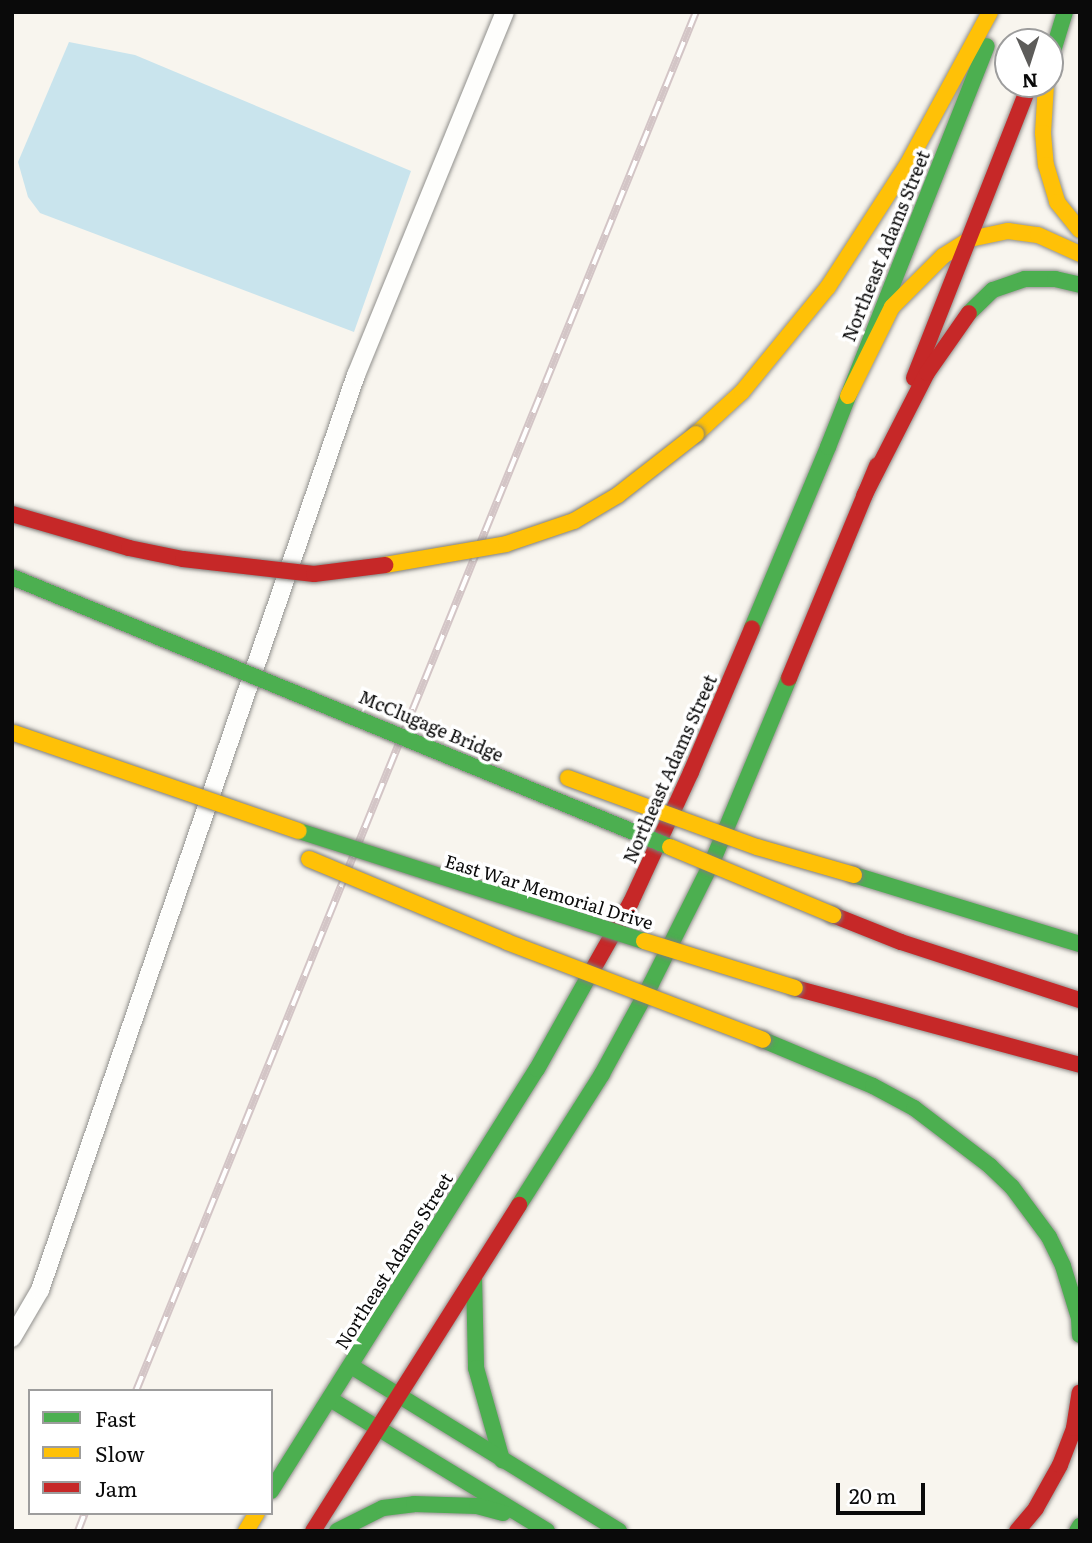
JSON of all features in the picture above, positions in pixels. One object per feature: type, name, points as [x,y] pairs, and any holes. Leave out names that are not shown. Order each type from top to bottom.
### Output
[{"type":"main road","points":[[12,514],[129,548],[183,559],[314,574],[362,569],[506,544],[575,521],[618,495],[742,393],[828,286],[914,153],[990,12]]},
{"type":"main road","name":"Northeast Adams Street","points":[[273,1488],[537,1069],[620,925],[691,772],[848,396],[1002,12]]},
{"type":"main road","points":[[313,1531],[602,1074],[707,873],[970,239],[1025,98]]},
{"type":"main road","points":[[1045,98],[1042,133],[1046,165],[1057,202],[1080,230]]},
{"type":"main road","points":[[848,396],[892,307],[943,256],[970,239],[1008,231],[1038,235],[1080,254]]},
{"type":"main road","points":[[864,496],[923,380],[947,340],[975,305],[993,290],[1025,279],[1055,279],[1080,285]]},
{"type":"main road","name":"McClugage Bridge","points":[[12,577],[389,729],[901,942],[1080,1000]]},
{"type":"main road","points":[[389,729],[505,761]]},
{"type":"main road","points":[[13,733],[224,823]]},
{"type":"main road","name":"East War Memorial Drive","points":[[13,733],[386,861],[795,988],[1080,1065]]},
{"type":"main road","points":[[556,775],[757,847],[1080,944]]},
{"type":"main road","points":[[298,855],[507,942],[763,1040],[873,1086],[914,1108],[990,1166],[1012,1187],[1049,1237],[1063,1266],[1079,1318],[1080,1335]]},
{"type":"main road","points":[[474,1277],[472,1340],[476,1368],[502,1460]]},
{"type":"main road","points":[[351,1366],[398,1398],[619,1531]]},
{"type":"main road","points":[[1017,1531],[1036,1508],[1060,1465],[1074,1428],[1080,1392]]},
{"type":"main road","points":[[330,1399],[546,1531]]},
{"type":"main road","points":[[337,1531],[383,1508],[425,1503],[488,1508],[546,1531]]},
{"type":"main road","points":[[246,1531],[256,1515]]},
{"type":"main road","points":[[1076,1531],[1080,1526]]},
{"type":"lane","points":[[12,1338],[45,1277],[356,375],[505,12]]},
{"type":"water","points":[[69,42],[135,55],[411,171],[354,332],[40,213],[28,197],[18,162]]},
{"type":"railway","points":[[137,1389],[696,12]]},
{"type":"railway","points":[[78,1531],[84,1515]]},
{"type":"traffic: fast","points":[[1060,28],[1065,12]]},
{"type":"traffic: fast","points":[[752,628],[828,447],[987,46]]},
{"type":"traffic: fast","points":[[969,313],[993,290],[1025,279],[1055,279],[1080,285]]},
{"type":"traffic: fast","points":[[12,577],[670,847]]},
{"type":"traffic: fast","points":[[519,1205],[602,1074],[651,984],[713,860],[789,678]]},
{"type":"traffic: fast","points":[[299,831],[644,941]]},
{"type":"traffic: fast","points":[[854,875],[1080,944]]},
{"type":"traffic: fast","points":[[273,1488],[537,1069],[593,969]]},
{"type":"traffic: fast","points":[[763,1040],[873,1086],[914,1108],[990,1166],[1012,1187],[1049,1237],[1063,1266],[1079,1318],[1080,1335]]},
{"type":"traffic: fast","points":[[474,1277],[476,1368],[502,1460]]},
{"type":"traffic: fast","points":[[351,1366],[619,1531]]},
{"type":"traffic: fast","points":[[330,1399],[547,1531]]},
{"type":"traffic: fast","points":[[337,1531],[383,1508],[414,1504],[477,1506],[503,1513]]},
{"type":"traffic: fast","points":[[1077,1531],[1080,1526]]},
{"type":"traffic: slow","points":[[696,434],[742,392],[828,287],[907,165],[990,12]]},
{"type":"traffic: slow","points":[[1045,98],[1043,133],[1046,165],[1057,202],[1080,230]]},
{"type":"traffic: slow","points":[[848,396],[892,307],[943,256],[970,239],[1008,231],[1038,235],[1080,254]]},
{"type":"traffic: slow","points":[[385,565],[506,544],[574,521],[618,495],[696,434]]},
{"type":"traffic: slow","points":[[14,733],[299,831]]},
{"type":"traffic: slow","points":[[568,778],[757,847],[854,875]]},
{"type":"traffic: slow","points":[[670,847],[833,915]]},
{"type":"traffic: slow","points":[[309,859],[507,942],[763,1040]]},
{"type":"traffic: slow","points":[[644,941],[795,988]]},
{"type":"traffic: slow","points":[[246,1531],[256,1515]]},
{"type":"traffic: jam","points":[[914,378],[1024,98]]},
{"type":"traffic: jam","points":[[864,496],[927,373],[969,313]]},
{"type":"traffic: jam","points":[[789,678],[877,466]]},
{"type":"traffic: jam","points":[[12,514],[129,548],[183,559],[314,574],[385,565]]},
{"type":"traffic: jam","points":[[593,969],[631,902],[691,772],[752,628]]},
{"type":"traffic: jam","points":[[833,915],[901,942],[1080,1000]]},
{"type":"traffic: jam","points":[[795,988],[1080,1065]]},
{"type":"traffic: jam","points":[[313,1531],[519,1205]]},
{"type":"traffic: jam","points":[[1017,1531],[1036,1508],[1060,1465],[1074,1428],[1080,1392]]}]
